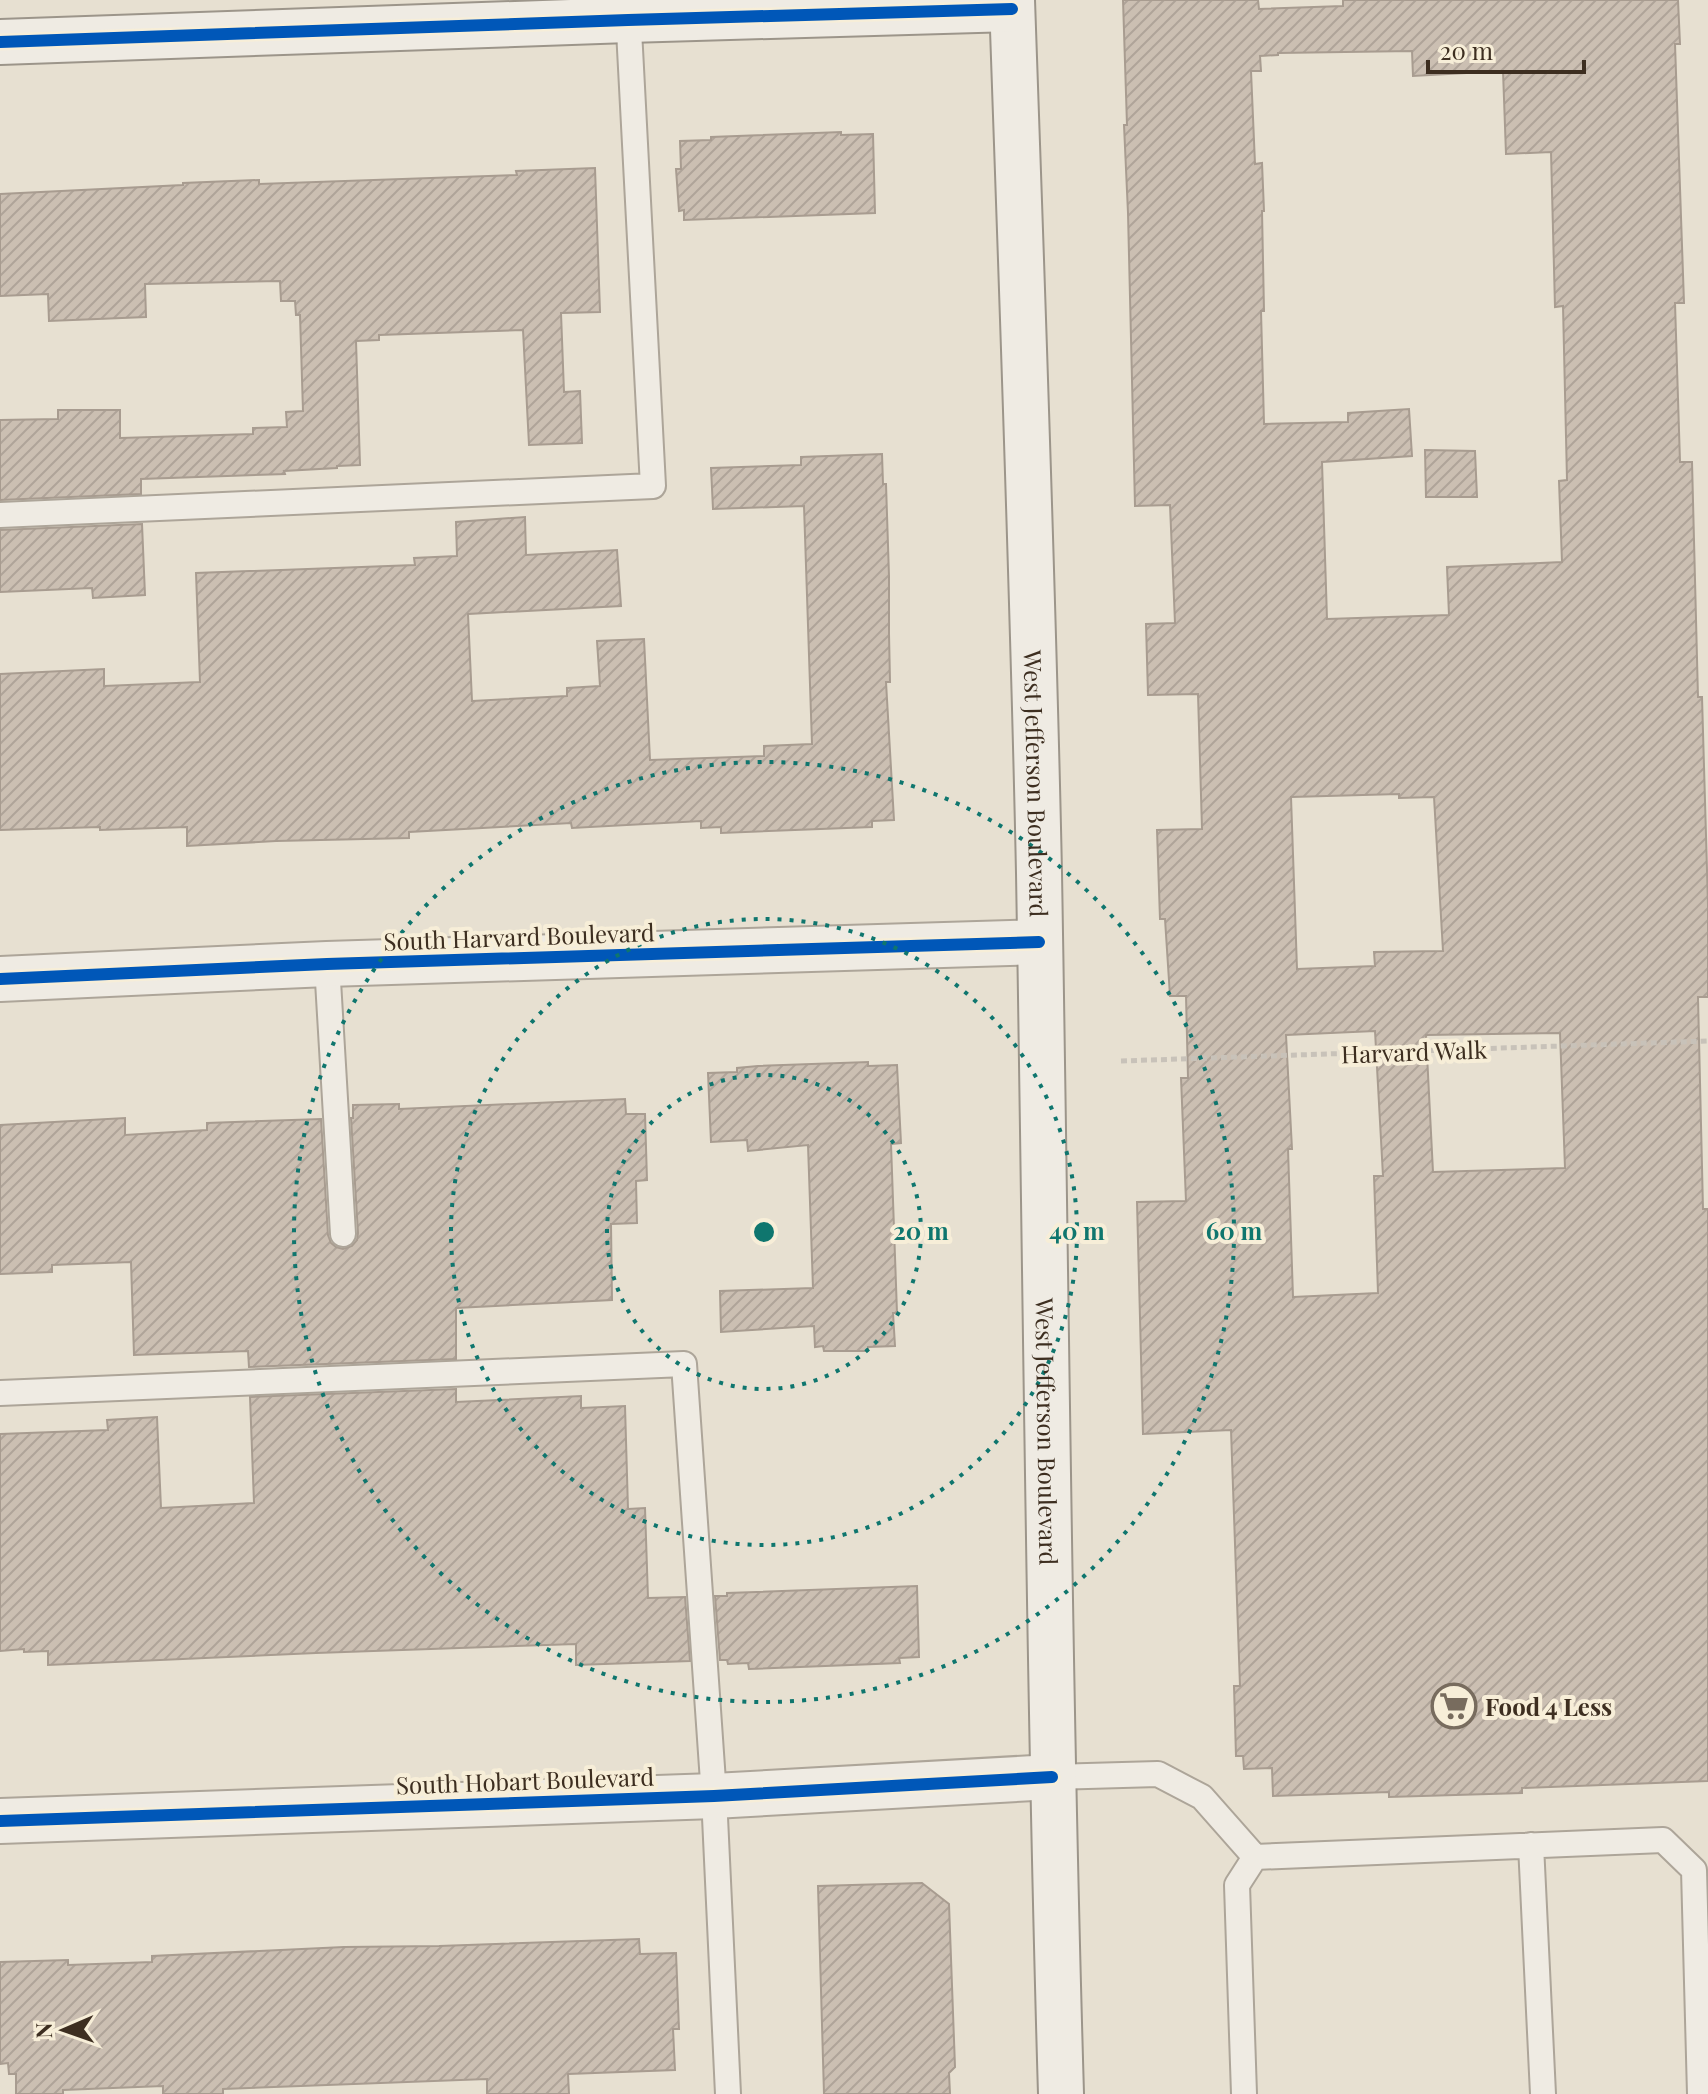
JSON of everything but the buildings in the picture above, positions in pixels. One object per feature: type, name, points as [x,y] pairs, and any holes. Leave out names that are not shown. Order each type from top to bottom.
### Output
[{"type":"street","points":[[0,42],[628,10],[1012,5]]},
{"type":"street","name":"West Jefferson Boulevard","points":[[1012,5],[1039,942],[1052,1777],[1061,2094]]},
{"type":"street","name":"South Harvard Boulevard","points":[[0,979],[327,964],[1039,942]]},
{"type":"street","name":"South Hobart Boulevard","points":[[0,1821],[714,1796],[1052,1777]]},
{"type":"lane","points":[[0,515],[653,486],[628,10]]},
{"type":"lane","points":[[327,964],[343,1234]]},
{"type":"lane","points":[[0,1393],[684,1364],[714,1796],[728,2094]]},
{"type":"lane","points":[[1052,1777],[1158,1774],[1202,1797],[1255,1857]]},
{"type":"lane","points":[[1255,1857],[1663,1840],[1694,1870],[1700,2094]]},
{"type":"lane","points":[[1531,1845],[1543,2094]]},
{"type":"lane","points":[[1244,2094],[1237,1885],[1255,1857]]},
{"type":"cycle path","points":[[0,42],[1012,9]]},
{"type":"cycle path","points":[[0,979],[327,964],[1039,942]]},
{"type":"cycle path","points":[[0,1821],[714,1796],[1052,1777]]},
{"type":"place","name":"Food 4 Less","points":[[1454,1706]]}]
